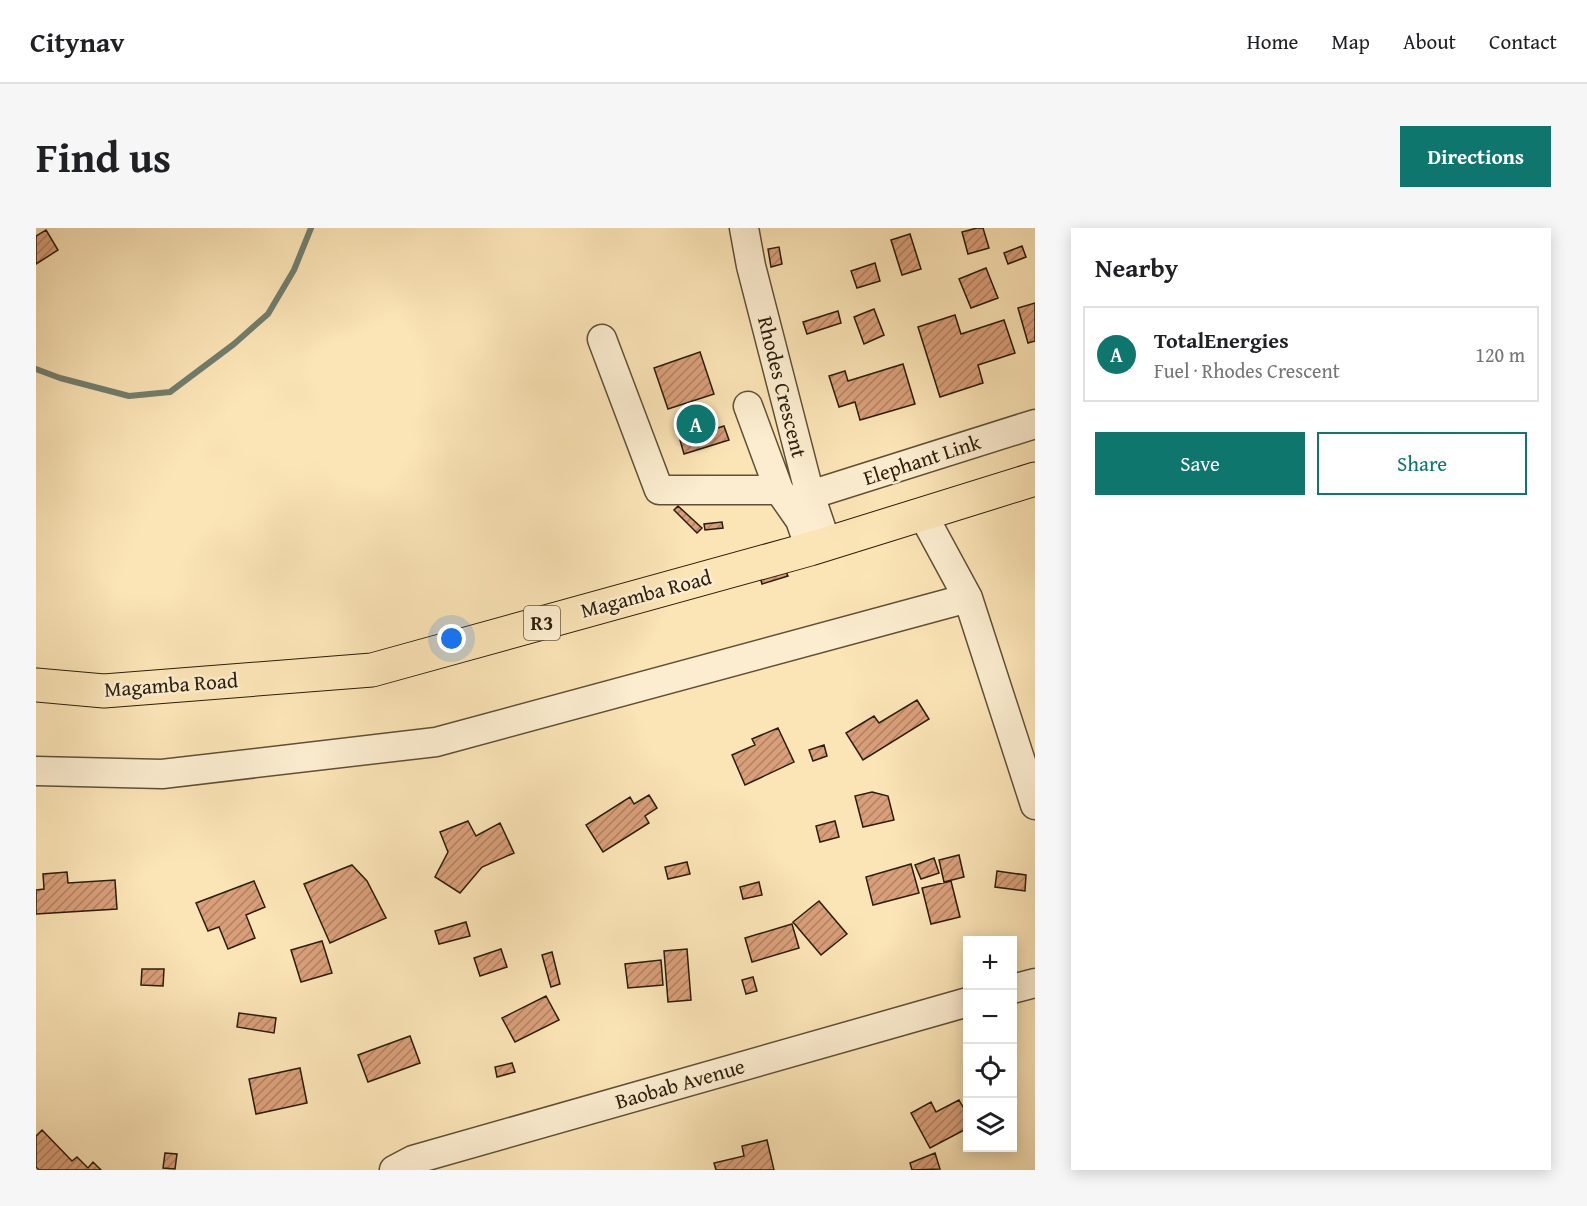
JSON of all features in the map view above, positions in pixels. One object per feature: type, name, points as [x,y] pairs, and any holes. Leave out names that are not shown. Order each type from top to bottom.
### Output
[{"type":"highway","name":"Magamba Road","points":[[36,685],[104,691],[372,670],[818,547],[1035,479]]},
{"type":"street","name":"Rhodes Crescent","points":[[744,228],[751,266],[810,495],[818,547]]},
{"type":"street","points":[[602,339],[659,490],[779,490]]},
{"type":"street","points":[[748,406],[779,490],[818,547]]},
{"type":"street","name":"Elephant Link","points":[[810,495],[1035,424]]},
{"type":"street","points":[[923,515],[968,598],[1035,805]]},
{"type":"street","points":[[36,771],[162,774],[436,742],[968,598]]},
{"type":"street","points":[[1017,988],[1035,983]]},
{"type":"street","name":"Baobab Avenue","points":[[394,1170],[413,1160],[963,1003]]},
{"type":"building","points":[[983,228],[989,248],[968,254],[962,232]]},
{"type":"building","points":[[46,230],[58,250],[36,264],[36,236]]},
{"type":"building","points":[[910,234],[921,269],[902,275],[891,240]]},
{"type":"building","points":[[1022,246],[1026,257],[1008,264],[1004,253]]},
{"type":"building","points":[[779,247],[782,264],[771,267],[768,249]]},
{"type":"building","points":[[875,263],[880,281],[857,288],[851,271]]},
{"type":"building","points":[[986,268],[998,298],[971,308],[959,279]]},
{"type":"building","points":[[1035,303],[1035,341],[1028,343],[1018,308]]},
{"type":"building","points":[[874,309],[884,335],[864,344],[854,317]]},
{"type":"building","points":[[838,311],[841,323],[807,334],[803,322]]},
{"type":"building","points":[[955,315],[961,334],[1004,320],[1015,353],[978,365],[983,383],[940,397],[918,327]]},
{"type":"building","points":[[700,352],[714,394],[668,409],[654,368]]},
{"type":"building","points":[[903,364],[915,404],[860,420],[855,402],[839,407],[829,376],[845,371],[848,381]]},
{"type":"building","points":[[724,426],[729,440],[684,454],[680,440]]},
{"type":"building","points":[[678,506],[702,528],[697,533],[674,510]]},
{"type":"building","points":[[722,522],[723,528],[705,530],[704,524]]},
{"type":"building","points":[[785,569],[788,576],[762,584],[760,577]]},
{"type":"building","points":[[917,700],[929,719],[863,760],[846,733],[874,716],[879,723]]},
{"type":"building","points":[[778,728],[794,762],[745,785],[732,755],[755,745],[752,739]]},
{"type":"building","points":[[824,745],[827,756],[813,761],[809,750]]},
{"type":"building","points":[[872,792],[888,796],[894,820],[863,827],[855,796]]},
{"type":"building","points":[[649,795],[657,808],[645,816],[649,823],[603,852],[586,825],[630,797],[634,804]]},
{"type":"building","points":[[468,821],[476,836],[500,823],[514,853],[482,867],[460,893],[435,877],[448,852],[440,832]]},
{"type":"building","points":[[835,821],[839,837],[820,842],[816,826]]},
{"type":"building","points":[[959,855],[964,877],[944,882],[939,860]]},
{"type":"building","points":[[934,858],[939,873],[921,879],[915,865]]},
{"type":"building","points":[[687,862],[690,874],[668,879],[665,867]]},
{"type":"building","points":[[911,864],[919,893],[873,905],[866,877]]},
{"type":"building","points":[[352,865],[367,881],[386,918],[330,943],[304,884]]},
{"type":"building","points":[[997,871],[1026,875],[1025,891],[995,887]]},
{"type":"building","points":[[67,872],[68,883],[115,880],[117,909],[36,914],[36,890],[44,889],[43,874]]},
{"type":"building","points":[[254,881],[265,907],[246,915],[255,938],[228,949],[219,927],[208,931],[196,903]]},
{"type":"building","points":[[951,881],[960,917],[931,924],[922,888]]},
{"type":"building","points":[[759,882],[762,895],[743,899],[740,887]]},
{"type":"building","points":[[819,901],[847,934],[821,955],[793,922]]},
{"type":"building","points":[[466,922],[470,936],[439,944],[435,931]]},
{"type":"building","points":[[792,924],[799,948],[752,962],[745,938]]},
{"type":"building","points":[[322,941],[332,973],[301,982],[291,950]]},
{"type":"building","points":[[501,949],[507,967],[480,976],[474,958]]},
{"type":"building","points":[[687,949],[691,1000],[668,1002],[664,951]]},
{"type":"building","points":[[552,952],[560,984],[551,987],[542,955]]},
{"type":"building","points":[[661,960],[663,985],[628,988],[625,964]]},
{"type":"building","points":[[142,969],[164,969],[163,986],[141,985]]},
{"type":"building","points":[[753,977],[757,991],[746,994],[742,980]]},
{"type":"building","points":[[546,996],[559,1020],[515,1042],[502,1018]]},
{"type":"building","points":[[239,1013],[276,1018],[274,1033],[237,1027]]},
{"type":"building","points":[[410,1036],[420,1063],[368,1082],[358,1055]]},
{"type":"building","points":[[512,1063],[515,1072],[497,1077],[495,1067]]},
{"type":"building","points":[[300,1068],[307,1103],[256,1114],[249,1079]]},
{"type":"building","points":[[959,1100],[963,1107],[963,1131],[930,1148],[911,1113],[931,1102],[936,1112]]},
{"type":"building","points":[[42,1130],[72,1161],[77,1157],[88,1168],[93,1162],[101,1170],[39,1170],[36,1167],[36,1136]]},
{"type":"building","points":[[767,1140],[774,1170],[716,1170],[714,1163],[744,1156],[742,1146]]},
{"type":"building","points":[[165,1153],[177,1154],[175,1169],[163,1168]]},
{"type":"building","points":[[935,1153],[940,1169],[912,1170],[910,1163]]},
{"type":"waterway","points":[[36,369],[60,378],[129,396],[170,392],[234,344],[268,314],[294,270],[311,228]]},
{"type":"place","name":"TotalEnergies","points":[[696,424]]}]
